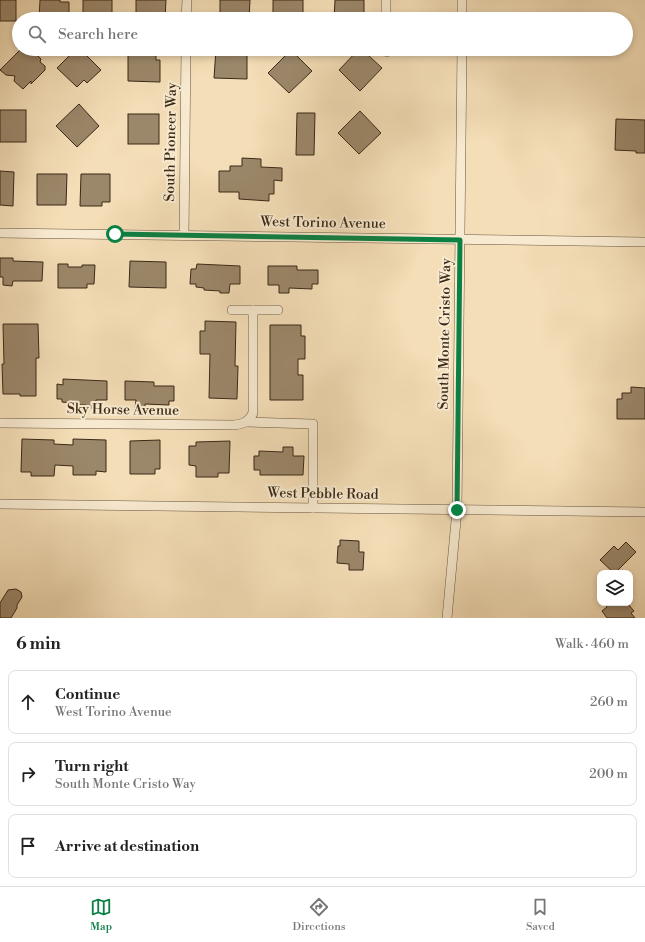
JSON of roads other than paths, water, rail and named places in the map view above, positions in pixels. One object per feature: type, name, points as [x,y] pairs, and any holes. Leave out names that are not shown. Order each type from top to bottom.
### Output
[{"type":"street","points":[[186,12],[187,0]]},
{"type":"street","points":[[386,0],[386,12]]},
{"type":"street","points":[[462,0],[462,12]]},
{"type":"street","name":"South Pioneer Way","points":[[184,235],[186,56]]},
{"type":"street","name":"South Monte Cristo Way","points":[[447,618],[457,510],[462,56]]},
{"type":"street","name":"West Torino Avenue","points":[[0,233],[645,242]]},
{"type":"street","points":[[232,310],[278,310]]},
{"type":"street","points":[[246,422],[250,419],[253,413],[253,310]]},
{"type":"street","name":"Sky Horse Avenue","points":[[0,423],[240,425],[246,422],[314,424],[313,508]]},
{"type":"street","name":"West Pebble Road","points":[[0,504],[645,512]]}]
